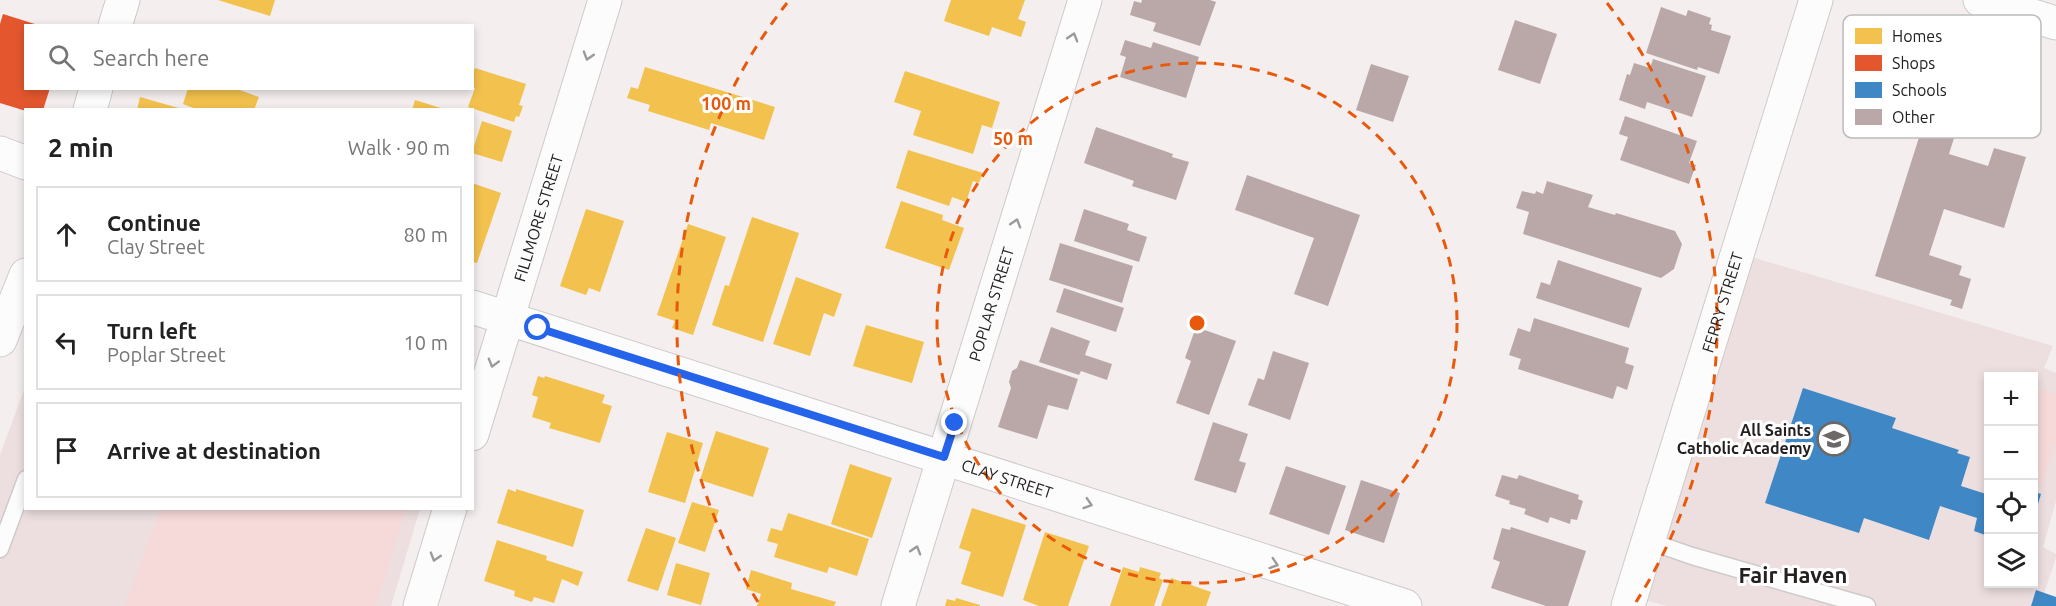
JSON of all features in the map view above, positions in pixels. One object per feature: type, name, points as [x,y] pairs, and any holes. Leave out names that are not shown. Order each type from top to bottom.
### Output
[{"type":"street","points":[[116,24],[123,0]]},
{"type":"street","name":"FILLMORE STREET","points":[[474,427],[605,0]]},
{"type":"street","name":"POPLAR STREET","points":[[898,606],[1085,0]]},
{"type":"street","name":"FERRY STREET","points":[[1629,606],[1816,0]]},
{"type":"street","points":[[1980,0],[2030,15]]},
{"type":"street","points":[[2041,18],[2056,23]]},
{"type":"street","points":[[91,108],[95,90]]},
{"type":"street","points":[[0,153],[24,162]]},
{"type":"street","points":[[11,332],[24,283]]},
{"type":"street","name":"CLAY STREET","points":[[474,308],[1405,606]]},
{"type":"street","points":[[420,606],[449,510]]},
{"type":"lane","points":[[0,549],[24,484]]},
{"type":"lane","points":[[1648,541],[1692,556],[1867,606]]},
{"type":"shaded area","name":"All Saints Catholic Academy","points":[[1738,253],[2053,346],[2044,368],[2056,373],[2056,501],[2043,547],[2056,554],[2056,557],[2040,606],[1666,606],[1632,596]]},
{"type":"shaded area","points":[[2038,388],[2056,394],[2056,441],[2042,487],[2038,486]]},
{"type":"shaded area","points":[[24,390],[24,510],[420,510],[391,606],[0,606],[0,455]]},
{"type":"shaded area","points":[[159,510],[406,510],[376,606],[125,606]]},
{"type":"building: Homes","points":[[218,0],[275,0],[270,16]]},
{"type":"building: Homes","points":[[951,0],[1025,0],[1018,19],[1026,22],[1021,37],[992,27],[989,36],[944,21]]},
{"type":"building: Homes","points":[[645,67],[775,107],[764,140],[711,123],[709,130],[648,111],[650,105],[627,98],[631,87],[638,89]]},
{"type":"building: Homes","points":[[475,68],[526,84],[519,105],[523,106],[519,117],[516,116],[514,122],[468,107],[475,88]]},
{"type":"building: Homes","points":[[905,71],[1000,102],[992,128],[982,125],[973,154],[913,135],[921,111],[894,102]]},
{"type":"building: Homes","points":[[187,90],[240,90],[259,97],[255,108],[194,108],[183,104]]},
{"type":"building: Homes","points":[[140,97],[178,108],[137,108]]},
{"type":"building: Homes","points":[[415,100],[441,108],[413,108]]},
{"type":"building: Homes","points":[[482,121],[512,131],[502,162],[474,154]]},
{"type":"building: Homes","points":[[908,150],[983,173],[979,183],[973,181],[966,202],[952,197],[949,206],[896,188]]},
{"type":"building: Homes","points":[[474,184],[501,193],[477,263],[474,262]]},
{"type":"building: Homes","points":[[901,201],[943,215],[942,220],[964,228],[949,270],[885,248]]},
{"type":"building: Homes","points":[[586,209],[624,221],[600,292],[589,288],[586,295],[560,286]]},
{"type":"building: Homes","points":[[752,217],[799,233],[763,342],[712,325],[725,285],[729,286]]},
{"type":"building: Homes","points":[[688,224],[726,237],[693,335],[672,328],[675,321],[657,315]]},
{"type":"building: Homes","points":[[796,277],[842,294],[834,317],[824,313],[810,356],[773,344]]},
{"type":"building: Homes","points":[[866,325],[924,342],[912,383],[853,366]]},
{"type":"building: Homes","points":[[538,376],[544,378],[545,376],[605,395],[602,403],[612,406],[600,443],[549,428],[551,423],[532,417],[538,397],[532,395]]},
{"type":"building: Homes","points":[[716,431],[769,448],[753,497],[700,480]]},
{"type":"building: Homes","points":[[667,432],[703,443],[685,503],[648,492]]},
{"type":"building: Homes","points":[[850,464],[892,478],[872,538],[831,524]]},
{"type":"building: Homes","points":[[508,489],[516,492],[516,489],[584,510],[573,547],[497,523]]},
{"type":"building: Homes","points":[[692,502],[719,510],[705,552],[678,543]]},
{"type":"building: Homes","points":[[972,508],[1026,525],[1003,597],[961,584],[971,552],[959,548]]},
{"type":"building: Homes","points":[[788,513],[869,539],[857,576],[829,567],[827,573],[774,557],[778,544],[767,541],[771,528],[782,531]]},
{"type":"building: Homes","points":[[646,528],[676,538],[658,591],[627,581]]},
{"type":"building: Homes","points":[[1045,532],[1089,546],[1068,606],[1039,606],[1023,600]]},
{"type":"building: Homes","points":[[497,540],[547,556],[546,560],[583,572],[578,586],[562,579],[554,603],[534,597],[532,602],[514,596],[515,591],[484,581]]},
{"type":"building: Homes","points":[[676,563],[710,573],[701,605],[667,595]]},
{"type":"building: Homes","points":[[1123,567],[1139,572],[1140,567],[1161,573],[1159,578],[1163,580],[1154,606],[1110,606]]},
{"type":"building: Homes","points":[[751,570],[792,583],[791,589],[836,602],[834,606],[757,606],[761,594],[746,589]]},
{"type":"building: Homes","points":[[1171,578],[1211,592],[1206,606],[1161,606]]},
{"type":"building: Homes","points":[[956,598],[980,606],[945,606],[947,599],[955,601]]},
{"type":"building: Shops","points":[[3,14],[35,24],[24,24],[24,90],[49,90],[44,108],[24,108],[24,110],[0,103],[0,24]]},
{"type":"building: Schools","points":[[1803,388],[1896,418],[1892,428],[1959,450],[1957,453],[1970,457],[1961,486],[1984,493],[1984,535],[1974,531],[1977,518],[1940,506],[1929,540],[1864,518],[1859,533],[1765,503]]},
{"type":"building: Schools","points":[[2036,590],[2056,597],[2056,606],[2031,606]]},
{"type":"building: Other","points":[[1142,0],[1210,0],[1216,2],[1200,46],[1153,31],[1156,23],[1130,15],[1134,1],[1141,3]]},
{"type":"building: Other","points":[[1661,7],[1686,16],[1688,10],[1711,18],[1709,24],[1712,25],[1711,30],[1731,36],[1719,74],[1698,67],[1697,70],[1646,53]]},
{"type":"building: Other","points":[[1515,20],[1557,34],[1540,84],[1498,70]]},
{"type":"building: Other","points":[[1125,40],[1151,48],[1153,42],[1199,57],[1186,98],[1120,77],[1126,57],[1120,55]]},
{"type":"building: Other","points":[[1653,59],[1706,76],[1692,117],[1647,102],[1645,109],[1619,100],[1627,74],[1630,75],[1634,63],[1650,68]]},
{"type":"building: Other","points":[[1371,64],[1409,76],[1393,122],[1356,110]]},
{"type":"building: Other","points":[[1625,116],[1697,141],[1689,163],[1696,165],[1689,184],[1620,160],[1628,137],[1619,134]]},
{"type":"building: Other","points":[[1096,127],[1173,154],[1172,157],[1189,162],[1176,200],[1132,186],[1134,181],[1084,163]]},
{"type":"building: Other","points":[[1919,138],[1954,138],[1949,154],[1988,166],[1994,148],[2026,157],[2004,228],[1944,209],[1929,255],[1962,266],[1959,275],[1971,279],[1962,309],[1950,305],[1952,300],[1875,276]]},
{"type":"building: Other","points":[[1247,175],[1360,215],[1328,306],[1294,294],[1314,238],[1235,210]]},
{"type":"building: Other","points":[[1547,181],[1593,195],[1588,207],[1675,231],[1682,244],[1674,269],[1661,278],[1523,234],[1529,212],[1516,208],[1522,191],[1535,194],[1536,191],[1543,194]]},
{"type":"building: Other","points":[[1084,209],[1129,224],[1127,230],[1147,237],[1139,262],[1074,241]]},
{"type":"building: Other","points":[[1060,243],[1133,266],[1122,303],[1049,280]]},
{"type":"building: Other","points":[[1558,260],[1642,288],[1629,328],[1536,298],[1541,282],[1550,285]]},
{"type":"building: Other","points":[[1064,288],[1124,308],[1116,332],[1056,312]]},
{"type":"building: Other","points":[[1534,318],[1629,348],[1625,363],[1634,366],[1627,390],[1617,386],[1613,399],[1518,369],[1521,359],[1509,355],[1518,328],[1530,332]]},
{"type":"building: Other","points":[[1051,327],[1090,341],[1085,355],[1112,364],[1107,380],[1081,371],[1079,375],[1039,362]]},
{"type":"building: Other","points":[[1196,327],[1236,341],[1209,415],[1176,403],[1191,361],[1185,358]]},
{"type":"building: Other","points":[[1273,351],[1309,363],[1290,420],[1248,405],[1258,378],[1264,380]]},
{"type":"building: Other","points":[[1020,360],[1078,379],[1068,410],[1048,405],[1037,439],[998,427],[1011,388],[1009,382],[1012,371],[1017,368]]},
{"type":"building: Other","points":[[1213,422],[1248,434],[1239,461],[1246,463],[1236,493],[1194,480]]},
{"type":"building: Other","points":[[1286,466],[1346,486],[1329,535],[1269,514]]},
{"type":"building: Other","points":[[1502,475],[1517,479],[1519,475],[1579,495],[1578,499],[1583,501],[1577,520],[1571,519],[1570,524],[1550,517],[1548,523],[1524,514],[1526,509],[1509,504],[1510,501],[1495,496]]},
{"type":"building: Other","points":[[1361,480],[1400,493],[1384,543],[1345,530]]},
{"type":"building: Other","points":[[1511,527],[1586,551],[1568,606],[1546,606],[1491,588],[1500,562],[1493,559],[1502,528],[1510,530]]},
{"type":"place","name":"All Saints Catholic Academy","points":[[1834,439]]},
{"type":"district","name":"Fair Haven","points":[[1793,574]]},
{"type":"route","points":[[538,328],[944,457],[955,423]]}]
